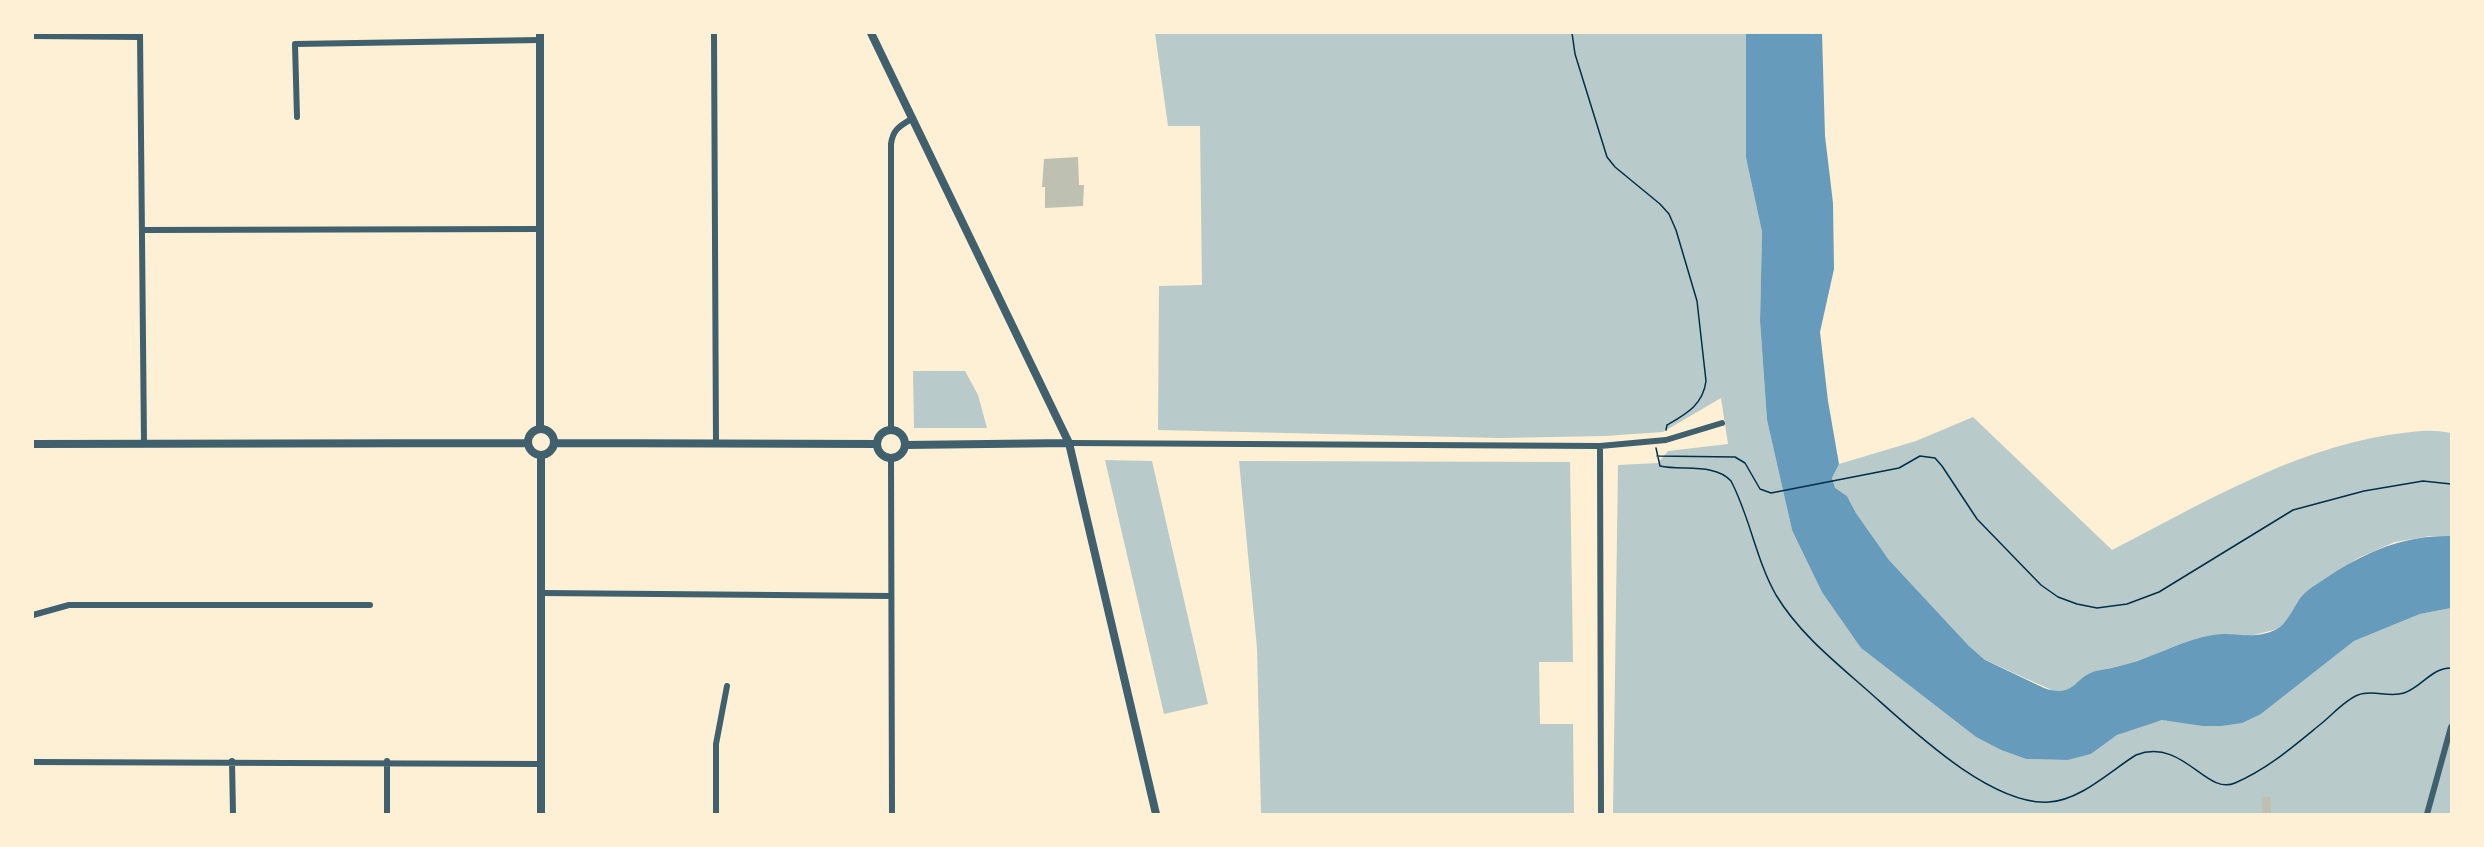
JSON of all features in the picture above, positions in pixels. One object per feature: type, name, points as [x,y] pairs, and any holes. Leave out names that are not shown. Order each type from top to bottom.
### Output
[{"type":"street","points":[[714,33],[716,444]]},
{"type":"street","points":[[871,33],[1069,443],[1156,814]]},
{"type":"street","points":[[33,36],[140,35],[144,443]]},
{"type":"street","points":[[297,117],[295,44],[540,36],[540,429]]},
{"type":"street","points":[[891,430],[891,144],[892,134],[897,127],[913,118]]},
{"type":"street","points":[[142,230],[540,229]]},
{"type":"street","points":[[905,445],[1069,443],[1600,446],[1669,439],[1722,423]]},
{"type":"street","points":[[540,429],[549,432],[554,443],[551,450],[541,455],[533,453],[528,443],[530,435],[540,429]]},
{"type":"street","points":[[877,444],[883,433],[891,430]]},
{"type":"street","points":[[877,444],[883,456],[891,458],[902,453],[905,445],[903,437],[891,430]]},
{"type":"street","points":[[33,444],[528,443]]},
{"type":"street","points":[[554,443],[877,444]]},
{"type":"street","points":[[1600,446],[1601,814]]},
{"type":"street","points":[[541,455],[541,814]]},
{"type":"street","points":[[891,458],[892,814]]},
{"type":"street","points":[[542,593],[891,596]]},
{"type":"street","points":[[33,615],[69,605],[370,604]]},
{"type":"street","points":[[716,814],[716,744],[727,686]]},
{"type":"street","points":[[2427,814],[2451,727]]},
{"type":"street","points":[[232,761],[233,814]]},
{"type":"street","points":[[33,762],[387,761],[541,764]]},
{"type":"street","points":[[387,761],[387,814]]},
{"type":"path","points":[[1572,33],[1575,54],[1605,151],[1615,167],[1650,194],[1669,214],[1694,289],[1706,381],[1705,392],[1695,407],[1665,426],[1669,439]]},
{"type":"path","points":[[1655,441],[1658,464],[1662,466],[1707,470],[1727,476],[1738,495],[1775,594],[1808,636],[1941,754],[1993,787],[2026,800],[2048,802],[2068,798],[2136,754],[2148,750],[2160,750],[2172,754],[2217,783],[2230,785],[2287,752],[2359,694],[2404,693],[2439,669],[2451,668]]},
{"type":"path","points":[[1657,456],[1735,457],[1745,463],[1760,489],[1765,492],[1778,493],[1899,468],[1920,456],[1935,458],[1977,519],[2041,585],[2058,597],[2097,608],[2127,604],[2158,592],[2293,510],[2364,491],[2423,481],[2451,484]]},
{"type":"shaded area","points":[[1155,33],[1746,33],[1746,158],[1762,232],[1760,321],[1767,420],[1792,530],[1861,648],[1976,737],[2001,750],[2026,759],[2068,760],[2091,754],[2117,735],[2145,724],[2163,720],[2182,722],[2261,714],[2354,641],[2420,614],[2451,608],[2451,814],[1613,814],[1618,465],[1658,463],[1668,451],[1728,444],[1721,398],[1663,432],[1605,436],[1500,438],[1158,430],[1159,286],[1202,285],[1200,126],[1168,126]]},
{"type":"shaded area","points":[[913,371],[965,371],[978,395],[987,428],[914,428]]},
{"type":"shaded area","points":[[1973,417],[2112,550],[2212,498],[2315,453],[2388,435],[2427,431],[2451,433],[2451,536],[2430,536],[2395,542],[2358,558],[2297,602],[2288,620],[2277,629],[2246,637],[2228,634],[2213,635],[2127,664],[2090,673],[2067,691],[2054,691],[1985,660],[1969,646],[1889,560],[1856,513],[1847,496],[1835,489],[1832,478],[1839,464],[1916,441]]},
{"type":"shaded area","points":[[1105,460],[1152,461],[1208,704],[1164,714]]},
{"type":"shaded area","points":[[1239,461],[1570,462],[1573,662],[1539,662],[1540,724],[1573,724],[1574,814],[1261,814],[1257,648]]},
{"type":"water","points":[[1746,33],[1822,33],[1825,136],[1833,203],[1834,269],[1820,332],[1828,401],[1839,464],[1832,478],[1835,488],[1847,496],[1856,513],[1889,560],[1969,646],[1985,660],[2044,688],[2062,691],[2088,674],[2138,661],[2202,637],[2222,634],[2258,635],[2275,630],[2285,622],[2306,592],[2346,565],[2374,551],[2404,541],[2435,536],[2451,536],[2451,608],[2420,614],[2354,641],[2261,714],[2242,723],[2203,726],[2162,720],[2117,735],[2091,754],[2068,760],[2026,759],[2001,750],[1976,737],[1861,648],[1822,592],[1792,530],[1767,420],[1760,321],[1762,232],[1746,158]]},
{"type":"building","points":[[1078,157],[1079,185],[1084,185],[1083,206],[1045,208],[1045,187],[1042,187],[1044,159]]},
{"type":"building","points":[[2262,797],[2271,797],[2271,814],[2262,814]]}]
